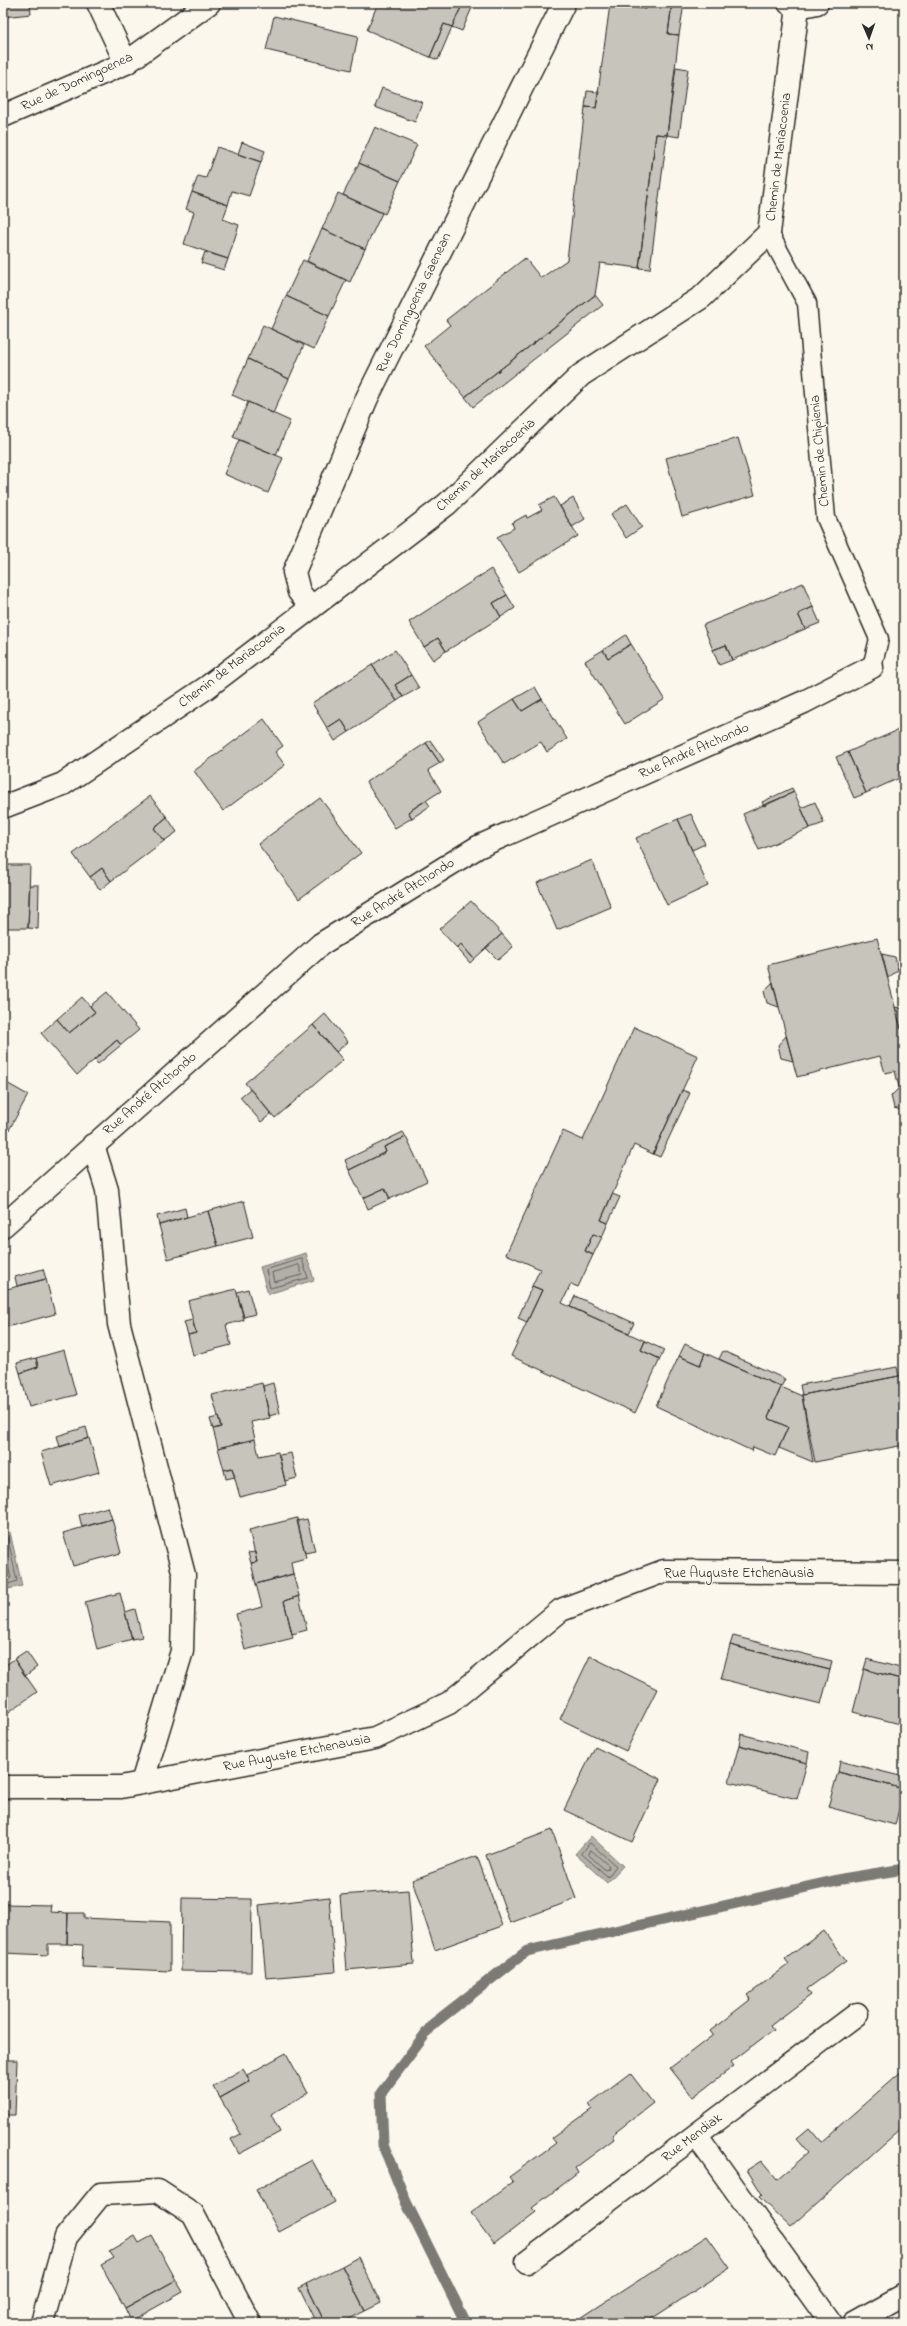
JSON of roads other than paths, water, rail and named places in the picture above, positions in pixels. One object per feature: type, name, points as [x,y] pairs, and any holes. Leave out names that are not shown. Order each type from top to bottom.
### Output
[{"type":"street","points":[[98,3],[126,63]]},
{"type":"street","name":"Rue de Domingoenea","points":[[3,116],[126,63],[209,3]]},
{"type":"street","name":"Rue Domingoenia Gaenean","points":[[311,607],[299,592],[294,572],[367,398],[564,3]]},
{"type":"street","name":"Chemin de Mariacoenia","points":[[3,807],[63,784],[206,688],[447,504],[581,375],[702,297],[769,233],[801,4]]},
{"type":"street","name":"Rue André Atchondo","points":[[3,1226],[321,944],[478,847],[804,702],[872,667]]},
{"type":"street","points":[[93,1145],[107,1190],[119,1324],[184,1575],[182,1651],[142,1782]]},
{"type":"street","name":"Rue Auguste Etchenausia","points":[[3,1787],[121,1787],[375,1738],[449,1703],[561,1610],[664,1571],[904,1574]]},
{"type":"street","name":"Rue Mendiak","points":[[527,2262],[857,2014]]},
{"type":"street","points":[[696,2135],[831,2323]]},
{"type":"street","points":[[42,2323],[66,2237],[101,2194],[158,2191],[193,2214],[250,2323]]},
{"type":"street","points":[[854,2323],[904,2294]]},
{"type":"lane","name":"Chemin de Chipienia","points":[[769,233],[807,303],[826,518],[879,639],[872,667]]},
{"type":"water","points":[[306,1253],[314,1280],[268,1294],[260,1267]]},
{"type":"water","points":[[3,1531],[5,1533],[10,1532],[22,1586],[3,1590]]},
{"type":"water","points":[[591,1836],[623,1866],[607,1883],[575,1854]]},
{"type":"waterway","points":[[466,2323],[406,2202],[383,2145],[381,2093],[433,2024],[527,1951],[842,1879],[904,1869]]}]
